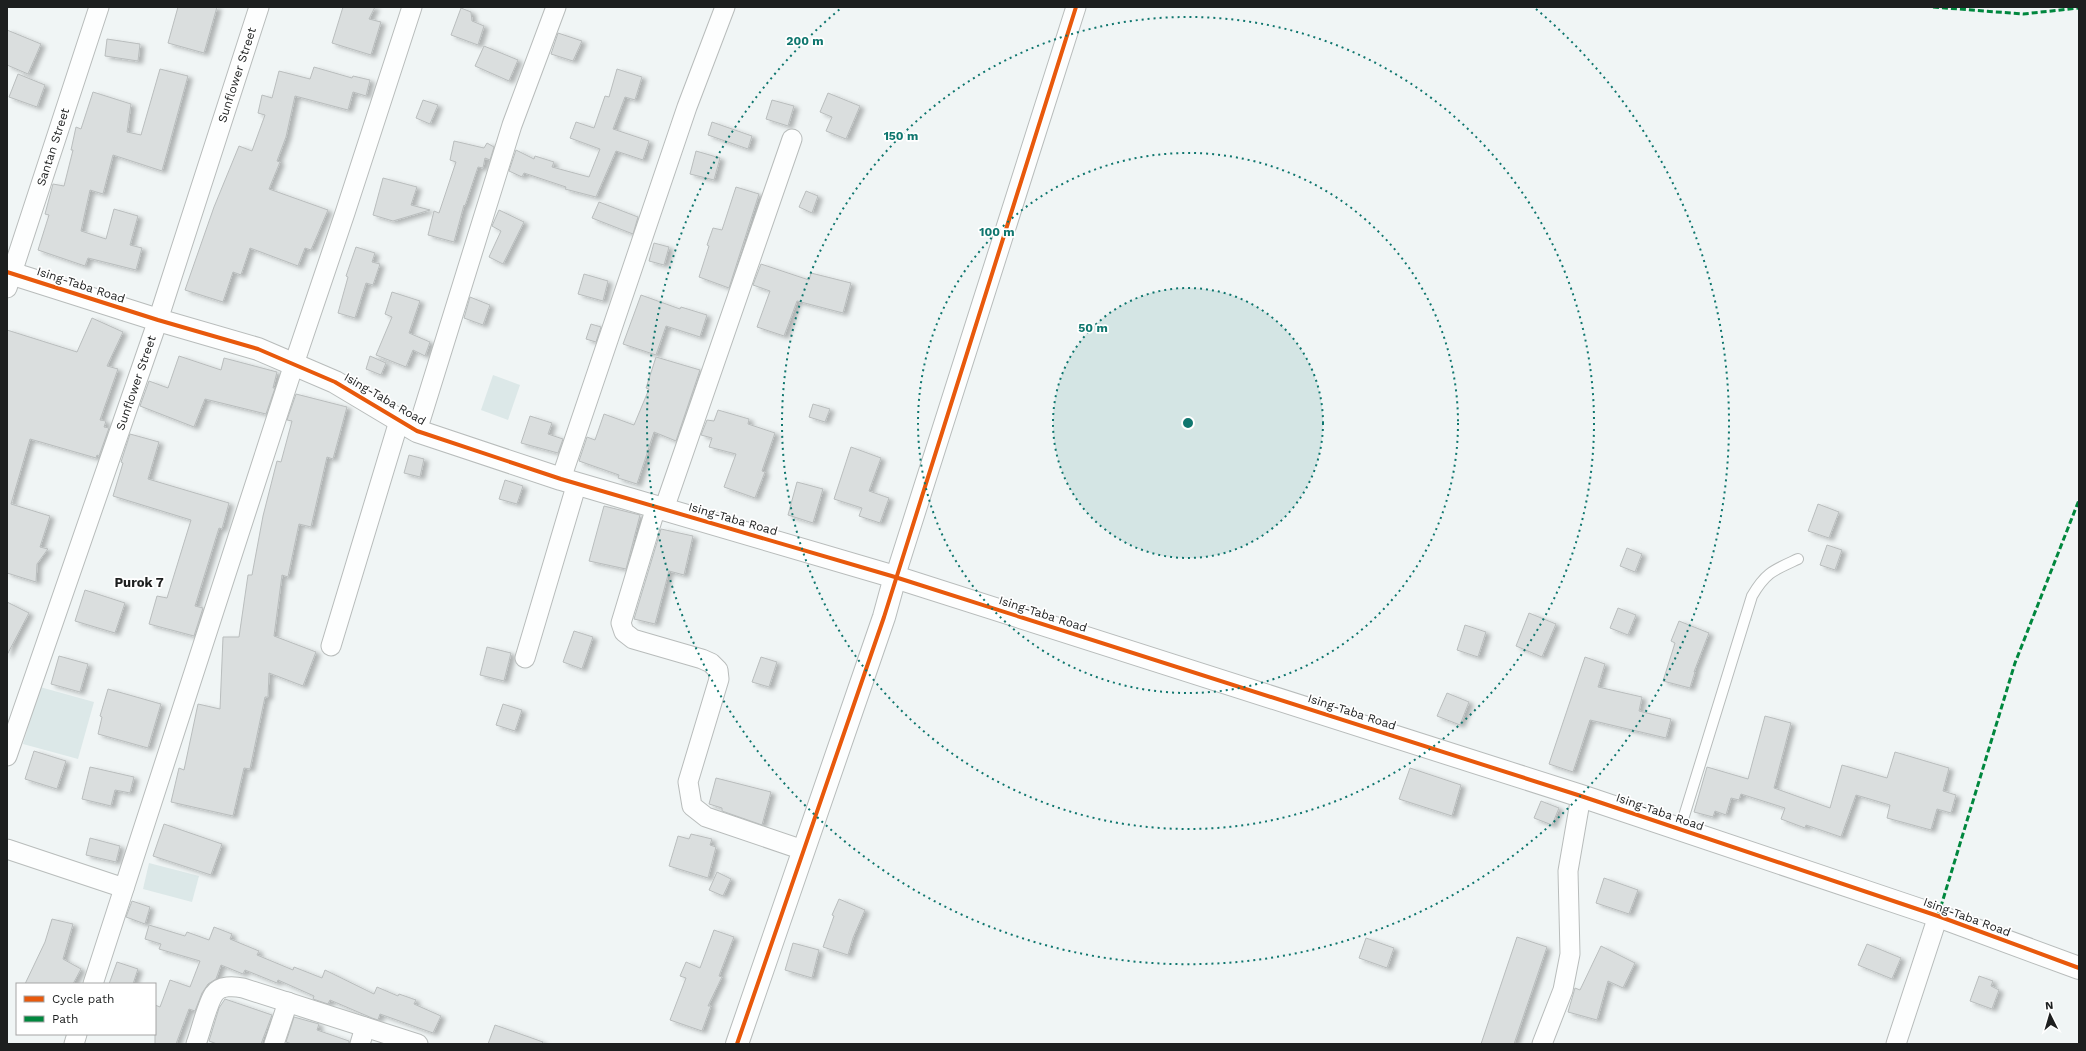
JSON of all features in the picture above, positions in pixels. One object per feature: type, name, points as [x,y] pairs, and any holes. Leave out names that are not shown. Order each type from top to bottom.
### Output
[{"type":"street","name":"Santan Street","points":[[9,278],[99,7]]},
{"type":"street","name":"Sunflower Street","points":[[7,756],[158,320],[259,7]]},
{"type":"street","points":[[93,983],[294,364],[412,7]]},
{"type":"street","points":[[330,646],[512,125],[556,7]]},
{"type":"street","points":[[525,658],[569,481],[687,107],[725,7]]},
{"type":"street","points":[[736,1044],[884,617],[895,577],[1076,7]]},
{"type":"street","points":[[792,139],[660,508],[621,622],[624,632],[633,639],[702,659],[711,663],[718,670],[719,679],[715,697],[688,782],[692,806],[706,817],[803,850]]},
{"type":"street","name":"Ising-Taba Road","points":[[9,278],[258,349],[335,382],[408,426],[569,481],[895,577],[1580,796],[1938,916],[2079,968]]},
{"type":"street","points":[[1542,1044],[1563,990],[1570,954],[1568,871],[1580,796]]},
{"type":"street","points":[[7,849],[124,888]]},
{"type":"street","points":[[1896,1044],[1938,916]]},
{"type":"street","points":[[196,1044],[214,993],[223,988],[233,986],[288,1002],[363,1036],[418,1044]]},
{"type":"street","points":[[274,1044],[288,1002]]},
{"type":"lane","points":[[1680,829],[1752,596],[1763,578],[1774,570],[1798,559]]},
{"type":"shaded area","points":[[493,375],[520,385],[508,420],[481,410]]},
{"type":"shaded area","points":[[40,687],[94,702],[78,759],[23,744]]},
{"type":"shaded area","points":[[149,863],[199,876],[192,902],[143,889]]},
{"type":"building","points":[[178,7],[217,7],[204,53],[168,43]]},
{"type":"building","points":[[343,7],[375,7],[369,19],[381,22],[371,55],[332,43]]},
{"type":"building","points":[[461,8],[471,12],[472,21],[484,26],[478,45],[451,35]]},
{"type":"building","points":[[7,30],[41,44],[28,74],[7,65]]},
{"type":"building","points":[[558,33],[582,41],[573,61],[551,54]]},
{"type":"building","points":[[107,39],[140,44],[138,61],[105,56]]},
{"type":"building","points":[[484,46],[518,60],[509,81],[475,66]]},
{"type":"building","points":[[314,67],[352,78],[353,76],[370,80],[366,96],[353,92],[348,110],[295,96],[286,137],[277,161],[280,162],[269,189],[328,210],[311,250],[305,248],[298,266],[250,248],[241,275],[233,272],[223,302],[185,290],[214,207],[239,146],[252,151],[265,115],[258,113],[262,95],[272,98],[279,71],[310,79]]},
{"type":"building","points":[[160,69],[188,76],[162,171],[113,155],[103,194],[90,190],[81,231],[106,239],[114,209],[138,216],[130,245],[142,248],[136,270],[88,258],[85,266],[38,250],[49,215],[45,214],[53,184],[64,186],[73,150],[71,150],[76,127],[81,129],[93,92],[131,104],[127,132],[141,135]]},
{"type":"building","points":[[617,69],[642,77],[635,100],[625,97],[613,129],[649,141],[643,160],[616,151],[596,197],[565,189],[566,187],[524,173],[522,177],[509,171],[516,150],[534,159],[535,156],[554,162],[552,167],[589,177],[600,149],[570,138],[576,122],[594,128],[605,96],[609,97]]},
{"type":"building","points":[[18,74],[45,85],[37,107],[9,97]]},
{"type":"building","points":[[828,93],[860,106],[846,139],[826,131],[832,117],[820,112]]},
{"type":"building","points":[[423,100],[438,105],[430,124],[416,118]]},
{"type":"building","points":[[772,100],[794,106],[788,126],[766,119]]},
{"type":"building","points":[[712,122],[752,136],[748,149],[708,135]]},
{"type":"building","points":[[454,141],[484,148],[487,143],[494,147],[490,160],[485,158],[483,168],[478,167],[465,206],[464,205],[454,242],[428,235],[434,211],[439,213],[456,162],[450,160]]},
{"type":"building","points":[[696,151],[720,158],[714,180],[690,174]]},
{"type":"building","points":[[383,178],[417,187],[411,205],[430,210],[393,221],[373,215]]},
{"type":"building","points":[[736,187],[759,194],[729,288],[699,277],[713,228],[722,230]]},
{"type":"building","points":[[806,191],[818,196],[812,213],[799,207]]},
{"type":"building","points":[[599,202],[638,217],[633,234],[592,218]]},
{"type":"building","points":[[499,210],[524,222],[503,264],[489,257],[501,231],[492,226]]},
{"type":"building","points":[[654,243],[669,247],[664,265],[649,261]]},
{"type":"building","points":[[356,247],[375,253],[372,262],[380,264],[373,285],[366,283],[355,318],[338,313],[348,277],[346,276]]},
{"type":"building","points":[[761,264],[809,280],[811,273],[851,283],[843,313],[797,301],[784,336],[757,327],[770,291],[753,285]]},
{"type":"building","points":[[584,274],[608,281],[603,301],[578,294]]},
{"type":"building","points":[[392,292],[420,301],[409,333],[430,342],[425,356],[413,350],[406,367],[376,355],[392,317],[385,314]]},
{"type":"building","points":[[641,295],[680,309],[681,307],[707,315],[700,337],[666,326],[656,355],[623,344]]},
{"type":"building","points":[[470,297],[490,305],[483,325],[464,318]]},
{"type":"building","points":[[92,318],[123,332],[107,366],[118,369],[100,420],[106,421],[104,427],[109,428],[99,456],[97,455],[96,458],[30,439],[11,504],[50,516],[40,547],[48,549],[37,564],[36,582],[7,573],[7,330],[77,352]]},
{"type":"building","points":[[591,324],[601,327],[596,342],[586,339]]},
{"type":"building","points":[[179,356],[221,370],[224,358],[277,372],[273,388],[275,388],[266,414],[205,399],[194,427],[140,406],[149,381],[168,388]]},
{"type":"building","points":[[370,356],[386,363],[381,375],[366,369]]},
{"type":"building","points":[[656,357],[700,370],[676,441],[654,432],[637,484],[618,478],[619,475],[579,461],[587,437],[595,440],[604,414],[634,425],[649,389],[646,388]]},
{"type":"building","points":[[296,394],[347,407],[333,459],[327,457],[311,527],[299,524],[288,577],[282,575],[274,636],[316,652],[303,686],[269,673],[268,697],[265,697],[250,769],[244,768],[233,816],[171,802],[179,768],[184,770],[198,704],[220,709],[223,637],[239,637],[248,575],[252,575],[263,516],[277,461],[281,462],[292,421],[287,420]]},
{"type":"building","points":[[813,404],[830,409],[825,422],[809,417]]},
{"type":"building","points":[[718,410],[749,419],[748,424],[775,433],[762,471],[765,472],[755,498],[724,487],[736,454],[709,447],[712,438],[701,435],[707,420],[714,421]]},
{"type":"building","points":[[530,416],[552,423],[548,434],[563,439],[558,453],[521,443]]},
{"type":"building","points":[[130,434],[159,442],[148,479],[229,503],[222,529],[219,528],[195,606],[203,608],[194,636],[149,624],[157,596],[167,598],[191,520],[113,496],[123,463],[121,462]]},
{"type":"building","points":[[851,447],[881,458],[869,491],[889,498],[880,523],[859,516],[862,508],[834,499]]},
{"type":"building","points":[[409,455],[424,459],[420,477],[404,473]]},
{"type":"building","points":[[505,480],[523,486],[517,504],[499,499]]},
{"type":"building","points":[[797,482],[823,489],[813,523],[788,515]]},
{"type":"building","points":[[1818,504],[1839,512],[1829,538],[1808,531]]},
{"type":"building","points":[[604,506],[640,515],[626,569],[589,561]]},
{"type":"building","points":[[661,529],[693,536],[684,575],[669,571],[655,624],[634,619]]},
{"type":"building","points":[[1827,545],[1842,550],[1835,570],[1820,565]]},
{"type":"building","points":[[1627,548],[1642,554],[1635,572],[1620,566]]},
{"type":"building","points":[[85,590],[125,603],[115,633],[75,621]]},
{"type":"building","points":[[7,602],[29,613],[7,655]]},
{"type":"building","points":[[1618,608],[1636,615],[1628,635],[1610,628]]},
{"type":"building","points":[[1529,613],[1556,624],[1542,657],[1516,646]]},
{"type":"building","points":[[1679,621],[1709,633],[1694,672],[1690,688],[1663,681],[1675,643],[1671,641]]},
{"type":"building","points":[[1465,625],[1486,632],[1478,657],[1457,650]]},
{"type":"building","points":[[574,631],[593,637],[582,669],[563,662]]},
{"type":"building","points":[[487,647],[511,653],[504,681],[480,675]]},
{"type":"building","points":[[59,656],[88,664],[80,692],[51,684]]},
{"type":"building","points":[[761,657],[777,662],[769,687],[752,682]]},
{"type":"building","points":[[1585,657],[1605,664],[1598,687],[1642,697],[1639,711],[1671,719],[1666,738],[1590,720],[1573,772],[1549,764]]},
{"type":"building","points":[[108,689],[161,704],[148,748],[98,734],[102,717],[100,716]]},
{"type":"building","points":[[1447,693],[1469,702],[1460,725],[1437,716]]},
{"type":"building","points":[[503,704],[522,710],[515,731],[496,725]]},
{"type":"building","points":[[1765,716],[1791,723],[1774,788],[1830,808],[1842,765],[1887,778],[1895,752],[1949,768],[1943,791],[1956,795],[1951,813],[1937,809],[1931,830],[1887,818],[1890,805],[1856,795],[1841,837],[1806,825],[1805,828],[1781,819],[1785,808],[1741,794],[1739,800],[1731,798],[1726,815],[1715,811],[1713,817],[1694,812],[1707,767],[1748,779]]},
{"type":"building","points":[[34,751],[66,761],[57,789],[25,779]]},
{"type":"building","points":[[90,767],[134,777],[130,793],[115,790],[111,806],[82,799]]},
{"type":"building","points":[[1410,768],[1461,785],[1452,816],[1399,799]]},
{"type":"building","points":[[716,778],[771,792],[762,825],[722,811],[722,808],[709,804]]},
{"type":"building","points":[[1541,801],[1559,808],[1552,825],[1534,818]]},
{"type":"building","points":[[164,824],[222,844],[211,875],[153,856]]},
{"type":"building","points":[[691,834],[712,839],[710,845],[716,847],[708,878],[669,866],[678,836],[689,839]]},
{"type":"building","points":[[90,838],[120,846],[116,862],[86,855]]},
{"type":"building","points":[[717,872],[731,879],[723,896],[709,890]]},
{"type":"building","points":[[1604,878],[1638,890],[1629,914],[1596,903]]},
{"type":"building","points":[[839,899],[865,910],[853,938],[848,955],[823,947],[834,916],[832,915]]},
{"type":"building","points":[[132,901],[150,907],[145,924],[126,917]]},
{"type":"building","points":[[52,919],[73,924],[63,959],[81,969],[74,983],[25,983],[45,942]]},
{"type":"building","points":[[149,925],[185,936],[187,932],[209,940],[214,927],[232,934],[230,939],[259,951],[257,955],[293,970],[294,967],[322,978],[325,970],[374,994],[377,987],[398,996],[399,994],[416,1000],[414,1004],[441,1016],[433,1033],[380,1014],[378,1020],[330,1000],[328,1004],[313,999],[314,996],[278,980],[277,983],[245,970],[243,974],[221,965],[216,979],[208,984],[202,993],[195,1011],[189,1009],[176,1044],[155,1044],[156,1005],[160,1007],[170,980],[190,987],[200,961],[159,949],[161,944],[145,939]]},
{"type":"building","points":[[714,930],[734,937],[719,976],[722,977],[708,1006],[711,1006],[702,1031],[670,1020],[686,978],[680,976],[686,962],[700,968]]},
{"type":"building","points":[[1517,937],[1547,947],[1514,1044],[1481,1044]]},
{"type":"building","points":[[1366,938],[1394,948],[1387,968],[1359,958]]},
{"type":"building","points":[[793,943],[819,950],[812,978],[785,970]]},
{"type":"building","points":[[1867,944],[1901,958],[1892,979],[1858,965]]},
{"type":"building","points":[[1601,946],[1635,963],[1623,988],[1608,981],[1597,1020],[1568,1012],[1575,988],[1580,990]]},
{"type":"building","points":[[117,962],[138,969],[133,983],[109,983]]},
{"type":"building","points":[[1979,976],[1993,981],[1991,986],[1999,990],[1992,1009],[1970,1001]]},
{"type":"building","points":[[225,999],[272,1015],[261,1044],[217,1044],[209,1041],[219,1008]]},
{"type":"building","points":[[294,1017],[319,1024],[317,1030],[349,1041],[349,1044],[292,1044],[286,1042]]},
{"type":"building","points":[[495,1025],[543,1042],[542,1044],[488,1044]]},
{"type":"marked path","points":[[1933,7],[2023,14],[2079,8]]},
{"type":"marked path","points":[[1938,916],[2015,663],[2079,500]]},
{"type":"cycle path","points":[[737,1044],[884,617],[1076,7]]},
{"type":"cycle path","points":[[7,272],[158,320],[258,349],[335,382],[417,431],[561,479],[895,577],[1581,796],[1938,916],[2079,968]]},
{"type":"district","name":"Purok 7","points":[[139,582]]}]
